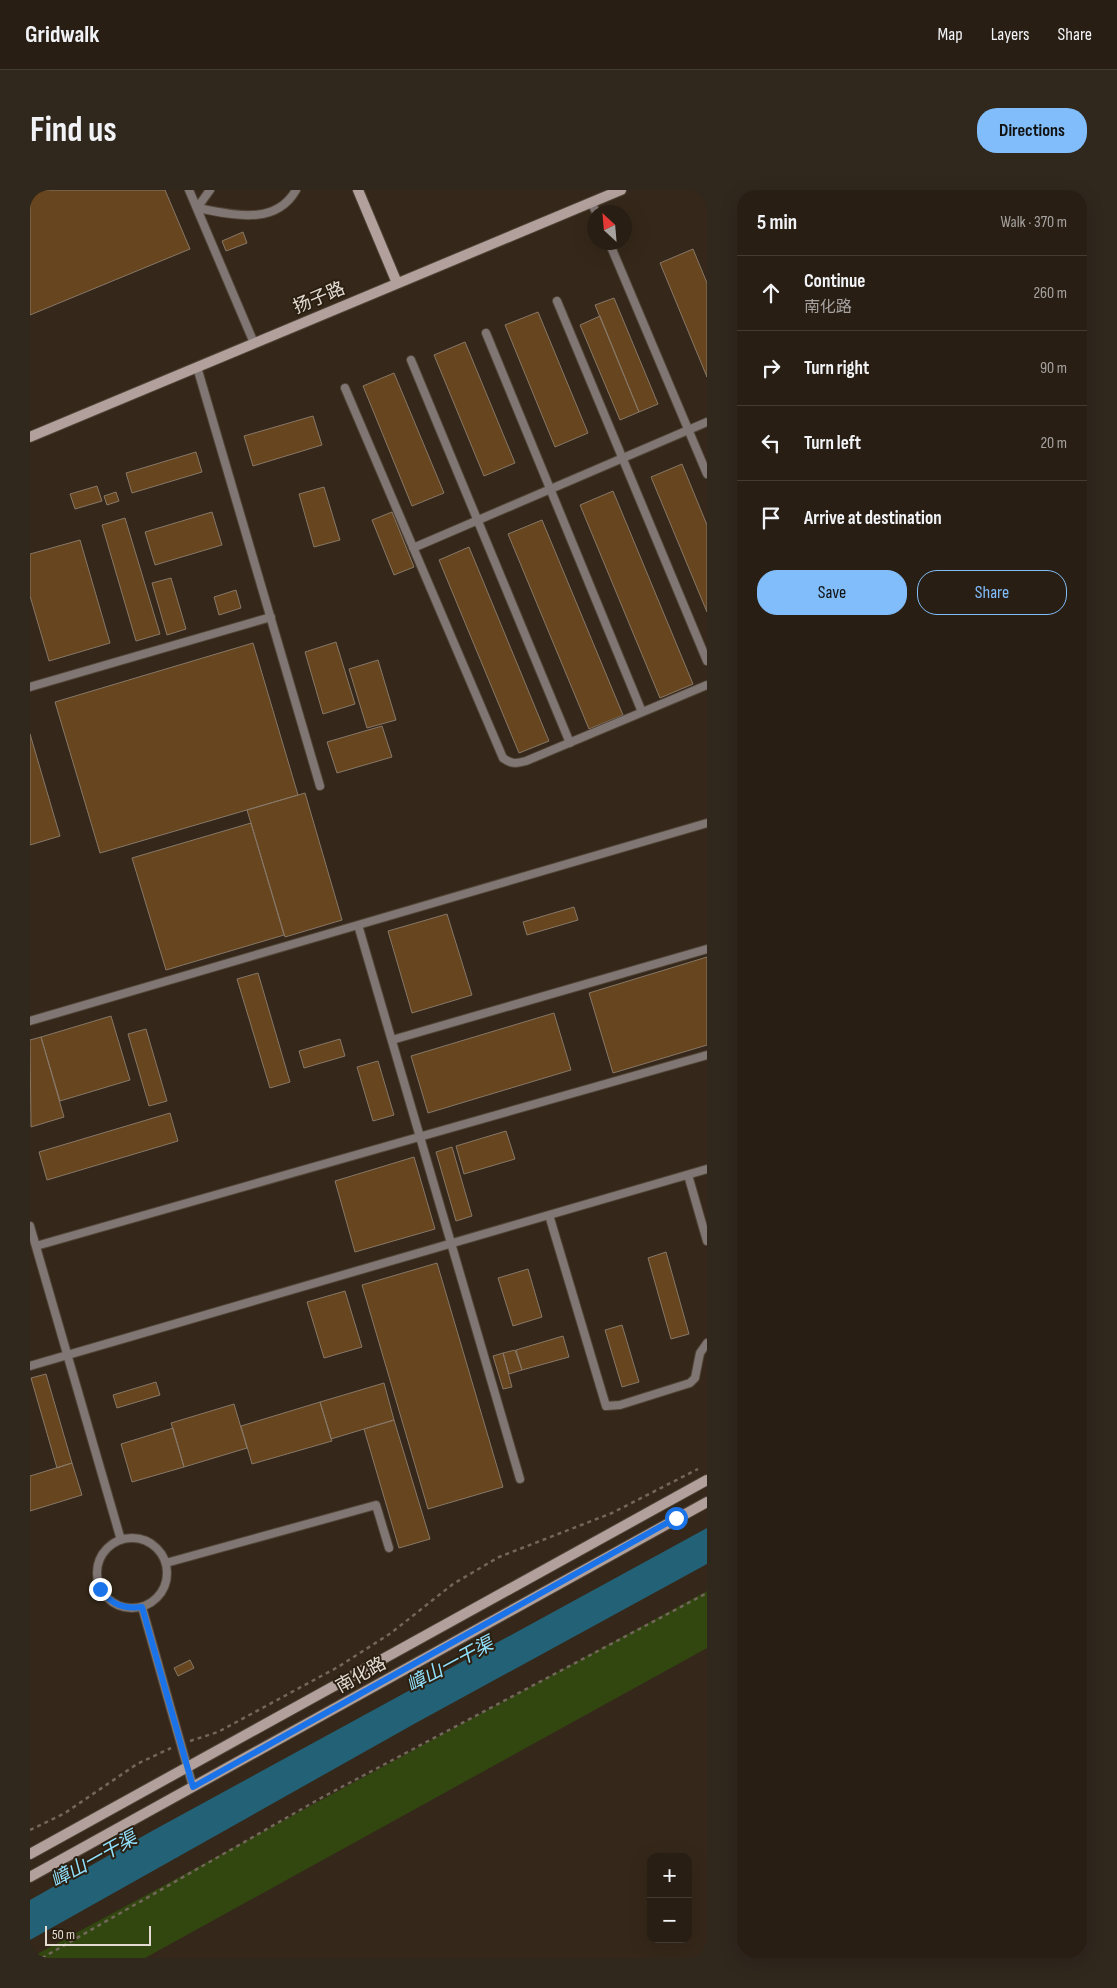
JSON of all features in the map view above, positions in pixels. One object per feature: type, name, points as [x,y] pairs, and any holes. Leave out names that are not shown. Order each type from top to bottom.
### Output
[{"type":"main road","points":[[358,190],[397,283]]},
{"type":"main road","name":"扬子路","points":[[30,437],[621,190]]},
{"type":"main road","name":"南化路","points":[[30,1854],[707,1480]]},
{"type":"main road","name":"南化路","points":[[30,1877],[707,1502]]},
{"type":"lane","points":[[189,190],[254,343]]},
{"type":"lane","points":[[197,208],[210,190]]},
{"type":"lane","points":[[197,208],[240,216],[266,214],[279,208],[292,198],[296,190]]},
{"type":"lane","points":[[611,250],[707,474]]},
{"type":"lane","points":[[557,301],[707,661]]},
{"type":"lane","points":[[486,333],[642,712]]},
{"type":"lane","points":[[411,360],[570,743]]},
{"type":"lane","points":[[197,367],[320,786]]},
{"type":"lane","points":[[345,388],[503,758],[510,763],[518,763],[707,685]]},
{"type":"lane","points":[[413,548],[707,422]]},
{"type":"lane","points":[[30,687],[271,617]]},
{"type":"lane","points":[[30,1022],[707,823]]},
{"type":"lane","points":[[358,925],[520,1480]]},
{"type":"lane","points":[[392,1040],[707,949]]},
{"type":"lane","points":[[36,1246],[707,1055]]},
{"type":"lane","points":[[30,1366],[707,1169]]},
{"type":"lane","points":[[688,1175],[707,1241]]},
{"type":"lane","points":[[549,1215],[606,1406],[620,1406],[690,1383],[695,1378],[700,1353],[707,1343]]},
{"type":"lane","points":[[30,1226],[121,1540]]},
{"type":"lane","points":[[166,1563],[376,1504],[389,1548]]},
{"type":"lane","points":[[138,1539],[153,1545],[161,1553],[166,1563],[167,1574],[163,1590],[152,1602],[142,1607],[130,1609],[118,1606],[108,1599],[97,1578],[102,1554],[110,1545],[121,1540],[138,1539]]},
{"type":"lane","points":[[142,1607],[193,1787]]},
{"type":"path","points":[[30,1830],[65,1814],[137,1764],[160,1752],[218,1732],[338,1667],[391,1633],[452,1584],[499,1557],[612,1513],[702,1468]]},
{"type":"path","points":[[42,1958],[321,1798],[707,1593]]},
{"type":"green space","points":[[707,1591],[707,1648],[145,1958],[30,1958]]},
{"type":"water","points":[[707,1528],[707,1564],[414,1724],[30,1940],[30,1900],[152,1831]]},
{"type":"building","points":[[30,190],[165,190],[190,249],[30,315]]},
{"type":"building","points":[[243,232],[247,243],[226,251],[222,241]]},
{"type":"building","points":[[693,249],[707,283],[707,377],[660,263]]},
{"type":"building","points":[[614,298],[658,404],[639,412],[595,305]]},
{"type":"building","points":[[538,312],[588,433],[555,447],[505,325]]},
{"type":"building","points":[[600,316],[639,412],[620,420],[580,325]]},
{"type":"building","points":[[465,342],[515,463],[484,476],[434,355]]},
{"type":"building","points":[[394,373],[444,493],[412,506],[363,386]]},
{"type":"building","points":[[313,416],[322,445],[253,466],[244,436]]},
{"type":"building","points":[[196,452],[202,472],[132,493],[126,473]]},
{"type":"building","points":[[682,464],[707,525],[707,612],[651,477]]},
{"type":"building","points":[[97,486],[102,501],[75,509],[70,494]]},
{"type":"building","points":[[324,487],[340,540],[314,547],[299,494]]},
{"type":"building","points":[[613,491],[693,684],[660,698],[580,505]]},
{"type":"building","points":[[116,492],[119,501],[107,505],[104,496]]},
{"type":"building","points":[[212,512],[222,545],[155,565],[145,532]]},
{"type":"building","points":[[392,512],[414,567],[394,575],[372,520]]},
{"type":"building","points":[[125,518],[160,634],[136,641],[102,525]]},
{"type":"building","points":[[542,520],[623,715],[589,729],[508,534]]},
{"type":"building","points":[[80,540],[110,643],[49,661],[30,596],[30,554]]},
{"type":"building","points":[[469,547],[549,741],[519,753],[439,560]]},
{"type":"building","points":[[171,578],[186,629],[167,635],[152,583]]},
{"type":"building","points":[[236,590],[241,608],[219,615],[214,597]]},
{"type":"building","points":[[336,642],[355,704],[323,714],[305,652]]},
{"type":"building","points":[[253,643],[298,795],[100,853],[55,702]]},
{"type":"building","points":[[378,660],[396,720],[367,728],[349,669]]},
{"type":"building","points":[[382,726],[392,757],[337,773],[327,742]]},
{"type":"building","points":[[30,734],[60,836],[30,845]]},
{"type":"building","points":[[305,793],[342,920],[285,937],[247,810]]},
{"type":"building","points":[[251,823],[284,935],[166,970],[132,858]]},
{"type":"building","points":[[574,907],[578,920],[527,935],[523,922]]},
{"type":"building","points":[[447,914],[472,995],[412,1013],[388,931]]},
{"type":"building","points":[[707,957],[707,1045],[613,1073],[589,993]]},
{"type":"building","points":[[258,973],[290,1082],[270,1088],[237,979]]},
{"type":"building","points":[[554,1013],[571,1070],[428,1113],[411,1056]]},
{"type":"building","points":[[111,1016],[130,1080],[60,1101],[41,1037]]},
{"type":"building","points":[[146,1029],[167,1101],[149,1106],[128,1034]]},
{"type":"building","points":[[41,1037],[64,1117],[31,1127],[30,1040]]},
{"type":"building","points":[[340,1039],[345,1056],[304,1068],[299,1051]]},
{"type":"building","points":[[378,1061],[394,1115],[373,1121],[357,1067]]},
{"type":"building","points":[[170,1113],[178,1141],[47,1180],[39,1152]]},
{"type":"building","points":[[506,1131],[515,1159],[464,1174],[456,1146]]},
{"type":"building","points":[[452,1147],[472,1216],[456,1221],[436,1152]]},
{"type":"building","points":[[414,1157],[435,1229],[355,1252],[335,1181]]},
{"type":"building","points":[[666,1252],[689,1334],[671,1339],[648,1258]]},
{"type":"building","points":[[437,1263],[503,1487],[428,1509],[362,1285]]},
{"type":"building","points":[[528,1269],[542,1317],[513,1326],[498,1278]]},
{"type":"building","points":[[345,1291],[362,1347],[324,1358],[307,1302]]},
{"type":"building","points":[[622,1325],[639,1382],[622,1387],[605,1330]]},
{"type":"building","points":[[563,1336],[569,1357],[522,1370],[516,1350]]},
{"type":"building","points":[[515,1350],[522,1370],[509,1374],[503,1353]]},
{"type":"building","points":[[503,1353],[512,1387],[503,1389],[493,1356]]},
{"type":"building","points":[[46,1374],[72,1463],[57,1468],[31,1378]]},
{"type":"building","points":[[156,1382],[160,1395],[117,1408],[113,1395]]},
{"type":"building","points":[[384,1383],[394,1420],[331,1439],[320,1402]]},
{"type":"building","points":[[320,1402],[332,1441],[252,1464],[241,1426]]},
{"type":"building","points":[[234,1404],[247,1448],[184,1467],[171,1423]]},
{"type":"building","points":[[394,1420],[430,1539],[399,1548],[364,1429]]},
{"type":"building","points":[[173,1428],[184,1467],[132,1482],[121,1444]]},
{"type":"building","points":[[72,1463],[82,1495],[30,1511],[30,1476]]},
{"type":"building","points":[[190,1660],[194,1668],[178,1676],[174,1668]]},
{"type":"route","points":[[100,1589],[108,1599],[118,1606],[130,1609],[142,1607],[193,1787],[676,1518]]},
{"type":"water label","name":"嶂山一干渠","points":[[450,1665]]},
{"type":"water label","name":"嶂山一干渠","points":[[94,1860]]}]
